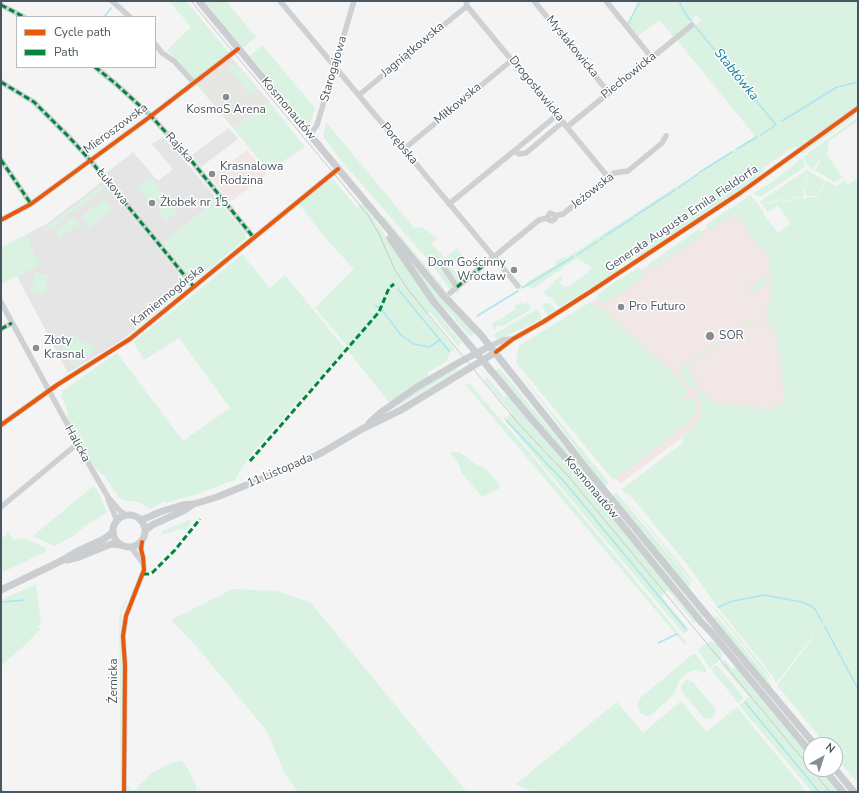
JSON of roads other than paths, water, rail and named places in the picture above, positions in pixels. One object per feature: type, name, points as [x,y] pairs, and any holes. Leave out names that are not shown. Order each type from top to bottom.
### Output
[{"type":"main road","name":"Kosmonautów","points":[[199,1],[442,295],[472,324],[496,352],[590,473],[808,737]]},
{"type":"main road","name":"Kosmonautów","points":[[378,217],[396,247],[424,288],[476,353],[598,495],[701,622],[711,632],[803,743]]},
{"type":"main road","name":"11 Listopada","points":[[362,429],[380,413],[417,387],[490,346]]},
{"type":"main road","name":"11 Listopada","points":[[140,519],[144,519],[182,505],[194,504],[217,497],[305,461],[362,429],[401,410],[496,352]]},
{"type":"main road","name":"11 Listopada","points":[[146,530],[152,525],[183,511],[194,504]]},
{"type":"main road","points":[[61,561],[79,557],[111,544],[131,548],[136,546],[142,542],[146,534],[146,530],[140,519],[134,515],[126,515],[117,521],[113,528],[115,538],[121,545]]},
{"type":"main road","points":[[1,590],[104,539],[113,532]]},
{"type":"main road","points":[[831,777],[843,792]]},
{"type":"main road","points":[[842,777],[856,792]]},
{"type":"street","points":[[112,1],[129,16]]},
{"type":"street","name":"Porębska","points":[[280,1],[493,258],[518,286]]},
{"type":"street","name":"Starogajowa","points":[[310,135],[317,125],[354,1]]},
{"type":"street","name":"Mysłakowicka","points":[[534,1],[609,92]]},
{"type":"street","points":[[606,1],[652,58]]},
{"type":"street","name":"Drogosławicka","points":[[466,3],[608,177]]},
{"type":"street","name":"Jagniątkowska","points":[[358,95],[466,3]]},
{"type":"street","points":[[1,5],[22,16]]},
{"type":"street","name":"Piechowicka","points":[[567,127],[692,25]]},
{"type":"street","points":[[156,45],[162,53],[174,61],[194,83]]},
{"type":"street","name":"Mieroszowska","points":[[1,220],[31,204],[238,49]]},
{"type":"street","name":"Miłkowska","points":[[404,149],[512,60]]},
{"type":"street","name":"Rajska","points":[[96,68],[116,84],[150,116],[190,159],[254,238]]},
{"type":"street","name":"Łukowa","points":[[1,82],[38,106],[90,160],[194,287]]},
{"type":"street","name":"Generała Augusta Emila Fieldorfa","points":[[496,352],[512,339],[546,320],[590,292],[740,193],[858,108]]},
{"type":"street","points":[[449,204],[557,115]]},
{"type":"street","points":[[514,151],[520,154],[526,153],[563,122]]},
{"type":"street","name":"Jeżowska","points":[[450,293],[539,220],[548,218],[552,221],[555,219],[555,216],[563,214],[614,173],[628,171],[662,143],[666,136]]},
{"type":"street","points":[[1,160],[31,204]]},
{"type":"street","name":"Kamiennogórska","points":[[1,425],[48,391],[125,342],[338,169]]},
{"type":"street","points":[[440,262],[457,287]]},
{"type":"street","name":"Halicka","points":[[1,302],[77,444],[108,496],[120,511],[126,515]]},
{"type":"street","points":[[1,329],[12,322]]},
{"type":"street","name":"Generała Augusta Emila Fieldorfa","points":[[490,346],[503,340],[512,339]]},
{"type":"street","points":[[1,507],[77,444]]},
{"type":"street","name":"Halicka","points":[[108,496],[117,521]]},
{"type":"street","points":[[142,542],[141,549],[143,564]]},
{"type":"street","points":[[131,548],[143,564]]},
{"type":"street","name":"Żernicka","points":[[124,792],[125,665],[123,636],[126,616],[143,574],[143,564]]},
{"type":"waterway","points":[[628,24],[640,1]]},
{"type":"waterway","name":"Stabłówka","points":[[679,1],[683,10],[691,21]]},
{"type":"waterway","points":[[105,16],[111,8]]},
{"type":"waterway","name":"Stabłówka","points":[[695,26],[776,125]]},
{"type":"waterway","name":"Stabłówka","points":[[782,121],[837,87],[858,82]]},
{"type":"waterway","name":"Stabłówka","points":[[761,135],[776,125]]},
{"type":"waterway","points":[[737,149],[757,137]]},
{"type":"waterway","points":[[700,172],[732,152]]},
{"type":"waterway","points":[[678,188],[698,174]]},
{"type":"waterway","points":[[635,216],[675,190]]},
{"type":"waterway","points":[[605,236],[633,218]]},
{"type":"waterway","points":[[577,255],[598,241]]},
{"type":"waterway","points":[[522,288],[573,257]]},
{"type":"waterway","points":[[398,289],[449,351]]},
{"type":"waterway","points":[[477,316],[518,291]]},
{"type":"waterway","points":[[375,306],[379,307]]},
{"type":"waterway","points":[[382,310],[401,335],[414,344],[429,347],[440,340]]},
{"type":"waterway","points":[[507,421],[567,485],[686,629]]},
{"type":"waterway","points":[[718,607],[733,601],[764,595],[802,602],[811,606],[815,609],[822,622]]},
{"type":"waterway","points":[[3,602],[24,600]]},
{"type":"waterway","points":[[825,627],[858,689]]},
{"type":"waterway","points":[[658,643],[677,634]]},
{"type":"waterway","points":[[745,702],[819,792]]},
{"type":"waterway","points":[[1,789],[4,792]]},
{"type":"tram line","points":[[191,1],[368,215],[379,234],[395,270],[409,291],[518,423],[569,477],[830,792]]},
{"type":"place","name":"KosmoS Arena","points":[[226,97]]},
{"type":"place","name":"Krasnalowa Rodzina","points":[[212,174]]},
{"type":"place","name":"Żłobek nr 15","points":[[152,203]]},
{"type":"place","name":"Dom Gościnny Wrocław","points":[[514,270]]},
{"type":"place","name":"Pro Futuro","points":[[621,307]]},
{"type":"place","name":"SOR","points":[[710,336]]},
{"type":"place","name":"Złoty Krasnal","points":[[36,348]]}]
